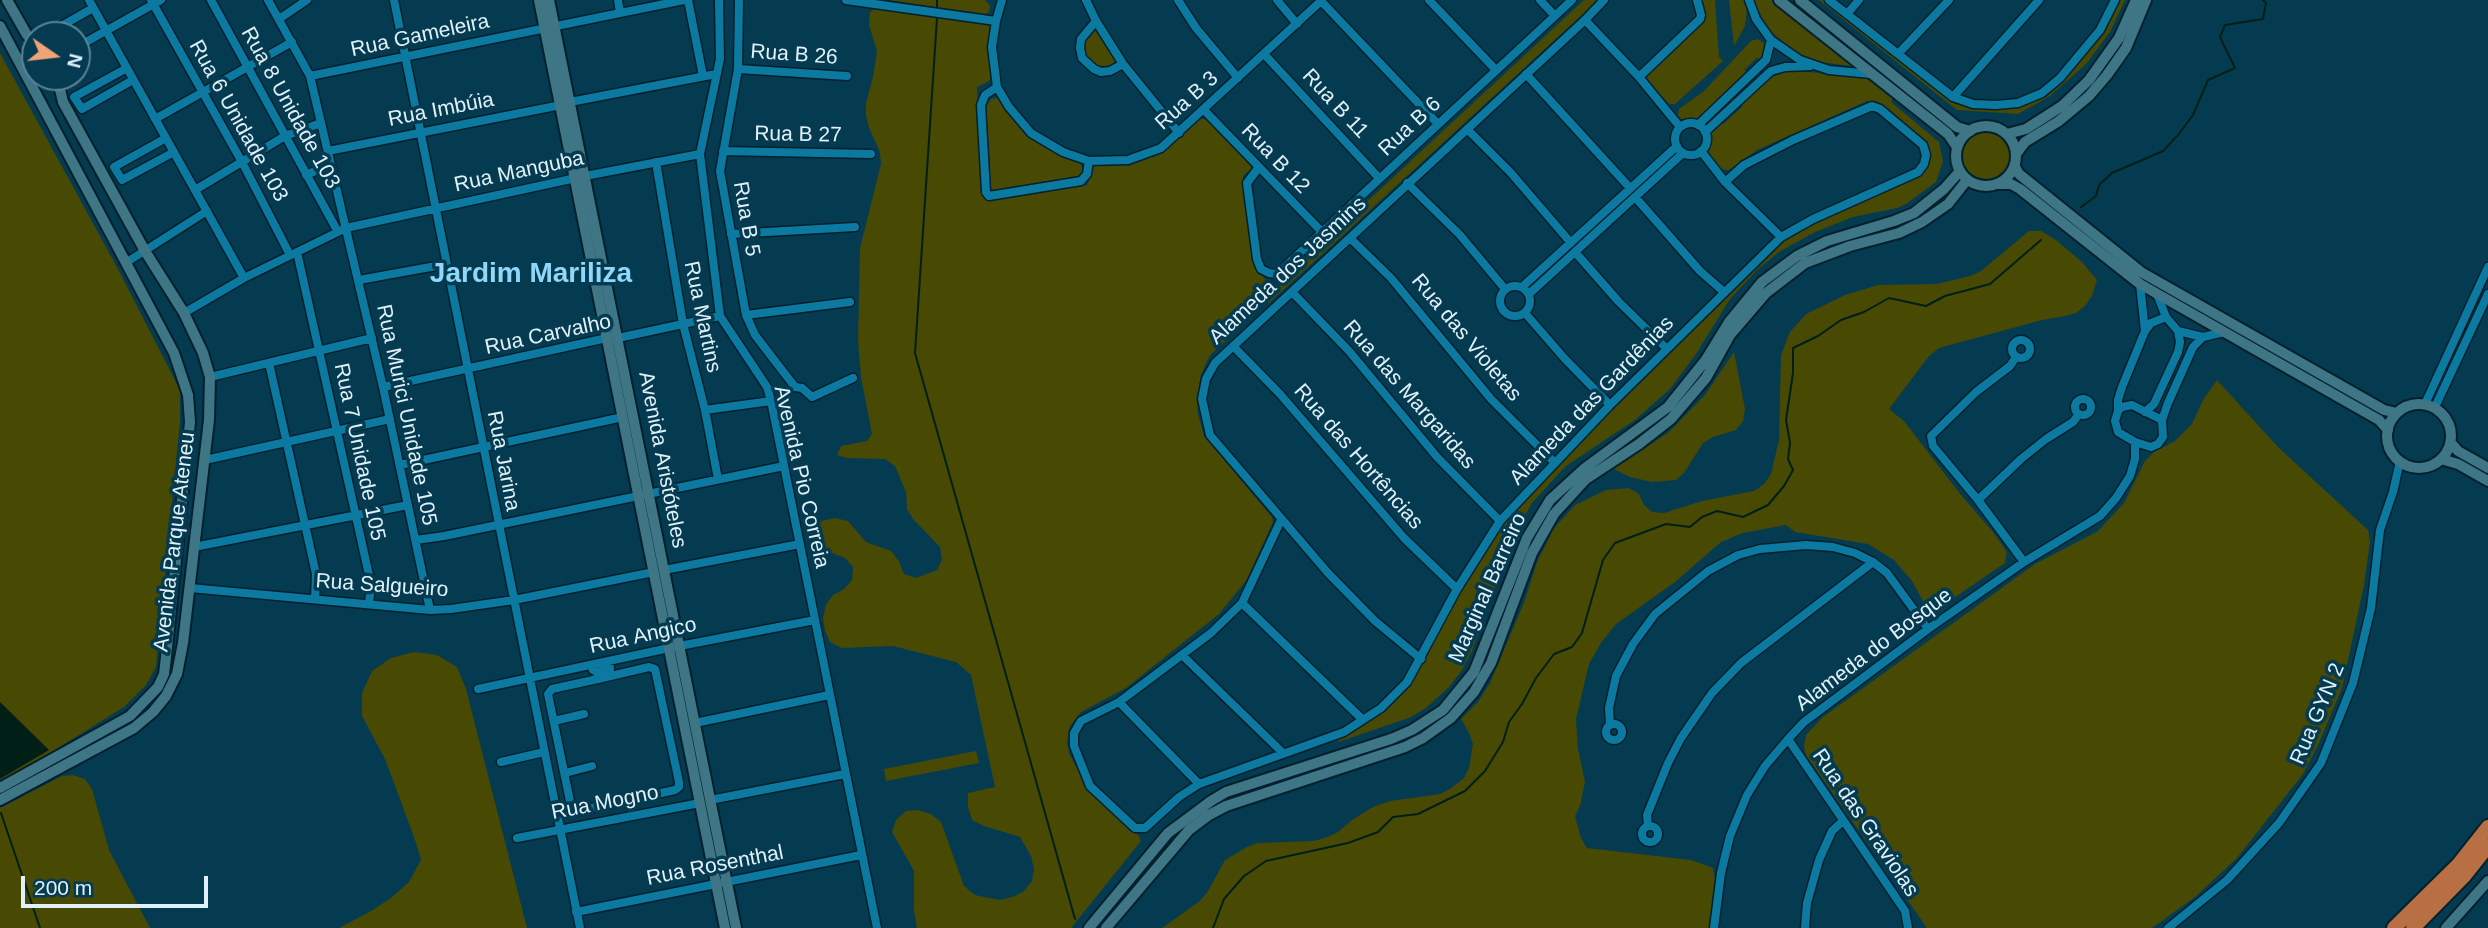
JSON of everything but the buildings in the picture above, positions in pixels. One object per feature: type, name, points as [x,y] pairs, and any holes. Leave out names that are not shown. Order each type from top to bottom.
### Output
[{"type":"highway","points":[[2394,928],[2458,864],[2488,827]]},
{"type":"highway","points":[[2413,928],[2465,876],[2488,846]]},
{"type":"street","points":[[7,0],[21,24]]},
{"type":"street","name":"Rua 8 Unidade 103","points":[[211,0],[306,175],[342,230]]},
{"type":"street","points":[[268,0],[310,76],[331,163],[342,230]]},
{"type":"street","points":[[279,19],[307,0]]},
{"type":"street","name":"Rua Jarina","points":[[394,0],[580,928]]},
{"type":"street","name":"Avenida Aristóteles","points":[[539,0],[550,27]]},
{"type":"street","name":"Avenida Aristóteles","points":[[549,0],[550,27],[721,883],[724,928]]},
{"type":"street","points":[[618,0],[620,13]]},
{"type":"street","points":[[686,0],[703,76]]},
{"type":"street","name":"Rua Gameleira","points":[[310,76],[686,0]]},
{"type":"street","name":"Avenida Pio Correia","points":[[719,0],[720,59],[700,153],[720,316],[767,387],[771,401],[877,928]]},
{"type":"street","name":"Rua B 5","points":[[738,0],[738,69],[720,170],[746,315],[755,335],[795,387],[802,388],[812,397],[853,377]]},
{"type":"street","points":[[846,0],[996,21]]},
{"type":"street","name":"Rua B 3","points":[[1002,0],[992,47],[997,87],[1009,107],[1031,133],[1063,152],[1089,161],[1128,160],[1161,148],[1321,1]]},
{"type":"street","points":[[1086,0],[1123,64],[1179,133]]},
{"type":"street","points":[[1178,0],[1196,29],[1238,78]]},
{"type":"street","points":[[1277,0],[1297,24]]},
{"type":"street","points":[[1429,0],[1496,70]]},
{"type":"street","points":[[1540,0],[1555,16]]},
{"type":"street","name":"Rua B 6","points":[[1259,167],[1247,183],[1257,259],[1261,269],[1269,274],[1277,274],[1572,0]]},
{"type":"street","name":"Alameda dos Jasmins","points":[[1421,659],[1375,621],[1281,520],[1210,435],[1202,399],[1206,379],[1215,363],[1604,0]]},
{"type":"street","points":[[1639,77],[1700,19],[1697,0]]},
{"type":"street","points":[[1749,0],[1756,19],[1771,40],[1814,67]]},
{"type":"street","points":[[1779,0],[1948,134],[1958,147]]},
{"type":"street","points":[[1800,0],[1957,127],[1969,131],[1986,126],[1995,127],[2007,134],[2014,145],[2015,167],[2006,180],[1999,184]]},
{"type":"street","points":[[1829,0],[1953,97],[1973,104],[1996,105],[2018,103],[2042,93],[2060,78],[2100,30],[2115,0]]},
{"type":"street","points":[[1847,13],[1859,0]]},
{"type":"street","points":[[1898,54],[1949,0]]},
{"type":"street","points":[[1953,97],[2039,0]]},
{"type":"street","points":[[2007,134],[2026,128],[2062,106],[2089,80],[2119,38],[2136,0]]},
{"type":"street","points":[[2016,154],[2025,142],[2059,121],[2089,96],[2107,75],[2126,48],[2146,0]]},
{"type":"street","points":[[91,39],[155,1]]},
{"type":"street","name":"Rua 6 Unidade 103","points":[[155,1],[202,93],[294,253],[318,349]]},
{"type":"street","points":[[1321,1],[1438,124]]},
{"type":"street","points":[[66,21],[91,4],[244,278]]},
{"type":"street","points":[[1585,20],[1639,77],[1681,127]]},
{"type":"street","points":[[1096,21],[1081,39],[1082,58],[1101,72],[1110,71],[1123,64]]},
{"type":"street","name":"Avenida Parque Ateneu","points":[[0,26],[21,57]]},
{"type":"street","points":[[1701,128],[1755,78],[1766,60],[1771,40]]},
{"type":"street","points":[[155,118],[292,42]]},
{"type":"street","name":"Rua B 11","points":[[1264,54],[1379,178]]},
{"type":"street","points":[[1755,78],[1777,68],[1814,67],[1872,74]]},
{"type":"street","points":[[127,68],[74,97],[82,109],[134,80]]},
{"type":"street","name":"Rua B 26","points":[[738,69],[847,76]]},
{"type":"street","points":[[1526,74],[1630,188]]},
{"type":"street","name":"Rua Imbúia","points":[[328,151],[716,75]]},
{"type":"street","points":[[997,87],[985,95],[981,104],[986,192],[989,196],[1081,181],[1087,174],[1089,161]]},
{"type":"street","name":"Avenida Parque Ateneu","points":[[0,800],[4,789],[130,716],[158,687],[164,674],[190,422],[188,394],[174,353],[41,91]]},
{"type":"street","name":"Avenida Parque Ateneu","points":[[4,789],[134,728],[153,712],[166,696],[177,674],[190,588],[209,420],[210,377],[203,352],[184,313],[145,251],[63,102],[60,91]]},
{"type":"street","name":"Alameda das Gardênias","points":[[1119,702],[1081,721],[1074,733],[1074,747],[1090,786],[1135,828],[1145,828],[1179,797],[1199,784],[1283,752],[1335,736],[1381,708],[1407,682],[1457,589],[1500,521],[1610,405],[1781,237],[1813,219],[1918,172],[1926,155],[1923,145],[1880,109],[1872,106],[1793,140],[1744,165],[1725,182]]},
{"type":"street","name":"Rua B 12","points":[[1204,110],[1322,232]]},
{"type":"street","points":[[195,190],[285,136],[321,123]]},
{"type":"street","points":[[1689,123],[1701,128],[1706,142],[1701,151],[1692,155],[1680,149],[1675,136],[1681,127],[1689,123]]},
{"type":"street","points":[[1467,129],[1511,173],[1570,243]]},
{"type":"street","points":[[1969,131],[1958,147],[1957,163],[1963,175],[1982,187],[2011,184],[2020,189],[2140,284],[2379,420],[2388,430]]},
{"type":"street","points":[[166,138],[114,167],[122,180],[174,152]]},
{"type":"street","points":[[1526,291],[1570,243],[1630,188],[1680,149]]},
{"type":"street","points":[[1526,291],[1576,252],[1635,197],[1680,149]]},
{"type":"street","name":"Rua B 27","points":[[723,151],[871,154]]},
{"type":"street","points":[[1701,151],[1725,182],[1781,237]]},
{"type":"street","name":"Rua Manguba","points":[[184,313],[244,278],[342,230],[700,153]]},
{"type":"street","name":"Rua Martins","points":[[656,162],[682,324],[705,410],[718,479]]},
{"type":"street","points":[[306,175],[331,163]]},
{"type":"street","points":[[2015,167],[2019,174],[2141,272],[2384,410],[2397,413]]},
{"type":"street","name":"Marginal Barreiro","points":[[1089,928],[1168,833],[1211,801],[1226,793],[1391,739],[1412,730],[1443,710],[1474,671],[1527,538],[1550,500],[1585,468],[1668,407],[1705,361],[1729,321],[1762,282],[1797,256],[1827,241],[1914,213],[1963,175]]},
{"type":"street","name":"Marginal Barreiro","points":[[1106,928],[1189,830],[1209,815],[1226,806],[1405,747],[1451,718],[1474,692],[1491,663],[1532,553],[1554,514],[1586,479],[1671,419],[1706,378],[1730,335],[1766,293],[1805,263],[1850,246],[1899,233],[1923,222],[1948,204],[1963,175]]},
{"type":"street","points":[[1407,183],[1460,235],[1505,289]]},
{"type":"street","points":[[1635,197],[1700,271],[1724,292]]},
{"type":"street","points":[[127,262],[207,211]]},
{"type":"street","points":[[731,234],[855,227]]},
{"type":"street","name":"Rua Murici Unidade 105","points":[[342,230],[359,280],[430,610]]},
{"type":"street","name":"Rua das Violetas","points":[[1350,238],[1391,278],[1491,399],[1554,462]]},
{"type":"street","points":[[1576,252],[1619,302],[1667,349]]},
{"type":"street","points":[[359,280],[447,264]]},
{"type":"street","points":[[2430,406],[2487,271]]},
{"type":"street","points":[[2140,284],[2145,331]]},
{"type":"street","points":[[1513,286],[1526,291],[1530,304],[1525,313],[1516,317],[1503,311],[1500,298],[1505,289],[1513,286]]},
{"type":"street","name":"Rua das Margaridas","points":[[1292,292],[1349,351],[1437,457],[1500,521]]},
{"type":"street","points":[[2145,412],[2154,404],[2180,342],[2178,331],[2166,317],[2157,294]]},
{"type":"street","points":[[2430,406],[2488,294]]},
{"type":"street","points":[[746,315],[850,302]]},
{"type":"street","points":[[1525,313],[1610,405]]},
{"type":"street","name":"Rua Carvalho","points":[[383,387],[720,316]]},
{"type":"street","points":[[2166,317],[2151,323],[2145,331],[2118,400],[2115,421],[2118,432],[2135,442],[2146,446],[2158,444],[2163,437],[2162,420],[2193,347],[2203,337]]},
{"type":"street","points":[[2178,331],[2203,337],[2224,332]]},
{"type":"street","points":[[210,377],[372,338]]},
{"type":"street","name":"Avenida Aristóteles","points":[[612,338],[623,417],[643,494]]},
{"type":"street","name":"Rua das Hortências","points":[[1234,347],[1280,394],[1404,538],[1457,589]]},
{"type":"street","name":"Rua 7 Unidade 105","points":[[318,349],[370,584],[369,604]]},
{"type":"street","points":[[2016,357],[2010,366],[1976,392],[1931,436],[1933,446],[2024,562]]},
{"type":"street","points":[[2173,362],[2184,367]]},
{"type":"street","points":[[269,363],[316,574],[315,599]]},
{"type":"street","points":[[2122,387],[2132,405],[2162,420]]},
{"type":"street","points":[[705,410],[771,401]]},
{"type":"street","points":[[2415,404],[2430,406],[2449,423],[2451,443],[2441,459],[2432,465],[2421,468],[2410,466],[2400,461],[2389,447],[2388,430],[2397,413],[2415,404]]},
{"type":"street","points":[[2118,411],[2122,407],[2132,405]]},
{"type":"street","points":[[1978,500],[2021,459],[2073,422],[2079,414]]},
{"type":"street","points":[[400,465],[623,417]]},
{"type":"street","points":[[205,460],[390,419]]},
{"type":"street","name":"Alameda do Bosque","points":[[1714,928],[1721,873],[1730,836],[1746,795],[1765,766],[1788,739],[1804,722],[1928,629],[2024,562],[2100,516],[2130,476],[2135,459],[2135,442]]},
{"type":"street","points":[[2451,443],[2458,451],[2488,468]]},
{"type":"street","name":"Alameda do Bosque","points":[[2135,459],[2146,446]]},
{"type":"street","points":[[2441,459],[2458,464],[2488,481]]},
{"type":"street","name":"Rua GYN 2","points":[[2168,928],[2236,871],[2280,823],[2321,762],[2353,684],[2371,608],[2380,530],[2400,461]]},
{"type":"street","points":[[416,540],[784,466]]},
{"type":"street","points":[[194,547],[408,505]]},
{"type":"street","points":[[1199,784],[1119,702],[1211,633],[1242,603],[1281,520]]},
{"type":"street","name":"Rua Salgueiro","points":[[190,588],[430,610],[450,609],[514,600],[800,544]]},
{"type":"street","points":[[1610,725],[1609,708],[1616,676],[1633,644],[1655,614],[1708,571],[1738,555],[1760,549],[1806,545],[1833,547],[1855,553],[1887,573],[1928,629]]},
{"type":"street","points":[[1648,826],[1647,814],[1668,763],[1681,737],[1712,693],[1741,663],[1873,562]]},
{"type":"street","points":[[175,567],[184,565],[191,573]]},
{"type":"street","points":[[1242,603],[1362,719]]},
{"type":"street","points":[[170,610],[177,616],[186,615]]},
{"type":"street","name":"Rua Angico","points":[[478,689],[583,666],[610,669],[674,647],[815,620]]},
{"type":"street","name":"Avenida Aristóteles","points":[[674,647],[695,723],[705,801]]},
{"type":"street","points":[[1182,655],[1283,752]]},
{"type":"street","points":[[583,666],[597,676]]},
{"type":"street","points":[[649,667],[656,671],[679,787],[576,810],[572,806],[550,690],[597,676],[610,669],[649,667]]},
{"type":"street","points":[[695,723],[829,695]]},
{"type":"street","points":[[554,722],[584,715]]},
{"type":"street","name":"Rua das Graviolas","points":[[1788,739],[1905,911],[1908,928]]},
{"type":"street","points":[[501,762],[544,752]]},
{"type":"street","points":[[565,773],[592,766]]},
{"type":"street","name":"Rua Mogno","points":[[517,838],[845,774]]},
{"type":"street","points":[[1805,928],[1807,903],[1819,860],[1832,831],[1843,821]]},
{"type":"street","name":"Rua Rosenthal","points":[[576,912],[861,855]]},
{"type":"street","points":[[2445,928],[2488,881]]},
{"type":"street","name":"Avenida Aristóteles","points":[[721,883],[736,928]]},
{"type":"shaded area","points":[[888,0],[985,0],[990,6],[986,14]]},
{"type":"shaded area","points":[[1584,0],[1598,0],[1269,303],[1259,303],[1254,315],[1211,354],[1207,361],[1201,375],[1197,398],[1204,436],[1272,517],[1273,522],[1246,581],[1219,614],[1126,688],[1081,712],[1070,726],[1067,742],[1069,753],[1088,790],[1137,833],[1141,841],[1071,928],[917,928],[914,911],[914,871],[892,832],[896,820],[906,811],[918,810],[931,814],[941,822],[964,886],[975,895],[999,900],[1012,897],[1023,892],[1032,881],[1034,869],[1031,856],[1020,837],[972,820],[968,793],[995,787],[971,675],[956,662],[893,646],[842,648],[830,642],[825,631],[823,618],[826,605],[833,595],[844,589],[852,580],[853,567],[845,558],[821,549],[812,541],[812,528],[822,521],[835,518],[848,521],[866,542],[891,551],[904,574],[916,578],[937,570],[942,560],[940,547],[907,509],[906,492],[895,466],[885,459],[847,458],[837,455],[841,446],[867,441],[872,434],[861,377],[858,340],[860,248],[881,164],[880,152],[866,115],[877,51],[869,25],[870,12],[874,9],[990,25],[992,76],[989,81],[977,87],[982,195],[985,199],[1087,185],[1094,166],[1125,163],[1148,157],[1197,119],[1206,119],[1251,166],[1243,176],[1243,183],[1256,269],[1267,281],[1268,287],[1261,300]]},
{"type":"shaded area","points":[[1702,0],[1715,0],[1719,57],[1723,61],[1675,104],[1669,104],[1648,82],[1648,72],[1704,14]]},
{"type":"shaded area","points":[[1729,0],[1744,0],[1747,10],[1745,26],[1734,46]]},
{"type":"shaded area","points":[[1753,0],[1774,0],[1859,67],[1820,62],[1795,52],[1768,29]]},
{"type":"shaded area","points":[[1819,0],[1827,0],[1951,99],[1997,107],[2043,95],[2102,32],[2118,0],[2125,0],[2110,32],[2087,63],[2050,96],[2018,114],[1957,110]]},
{"type":"shaded area","points":[[1092,31],[1099,31],[1115,56],[1111,66],[1098,66],[1084,53],[1083,40]]},
{"type":"shaded area","points":[[1758,39],[1767,49],[1763,59],[1757,58],[1744,70],[1748,72],[1697,119],[1683,120],[1678,117],[1679,109],[1704,91],[1751,41]]},
{"type":"shaded area","points":[[0,53],[118,269],[180,390],[180,422],[156,667],[146,685],[124,707],[0,784]]},
{"type":"shaded area","points":[[1788,70],[1870,78],[1894,96],[1891,102],[1939,142],[1943,161],[1936,182],[1897,208],[1853,217],[1815,232],[1779,252],[1758,269],[1730,299],[1696,354],[1670,389],[1635,420],[1566,466],[1532,503],[1513,538],[1472,651],[1449,687],[1426,708],[1409,718],[1338,742],[1338,738],[1363,724],[1414,677],[1466,577],[1495,532],[1548,474],[1759,263],[1785,241],[1813,223],[1927,166],[1930,153],[1928,143],[1884,105],[1867,101],[1757,150],[1729,170],[1720,169],[1706,150],[1709,133],[1718,123],[1723,124],[1743,106],[1740,104],[1768,79]]},
{"type":"shaded area","points":[[991,99],[1002,100],[1013,118],[1034,139],[1051,150],[1079,161],[1083,170],[1080,178],[998,192],[991,189],[986,107]]},
{"type":"shaded area","points":[[1986,131],[2003,138],[2010,155],[2003,172],[1986,179],[1969,172],[1962,155],[1969,138]]},
{"type":"shaded area","points":[[2029,231],[2041,231],[2056,240],[2082,262],[2097,280],[2092,296],[2085,306],[2076,313],[1939,348],[1929,356],[1889,409],[1904,421],[1993,532],[2007,552],[2005,563],[1945,604],[1933,607],[1923,601],[1912,581],[1894,560],[1868,544],[1795,532],[1786,525],[1743,533],[1721,542],[1675,582],[1616,624],[1589,664],[1576,719],[1578,749],[1585,782],[1575,816],[1581,838],[1587,848],[1691,860],[1713,868],[1715,880],[1710,928],[1162,928],[1200,901],[1225,860],[1247,847],[1258,843],[1325,838],[1373,807],[1390,801],[1440,794],[1464,778],[1469,768],[1473,744],[1461,719],[1478,702],[1490,683],[1525,600],[1537,562],[1554,528],[1575,505],[1606,490],[1629,488],[1639,494],[1644,505],[1652,512],[1664,513],[1702,501],[1754,491],[1764,484],[1771,474],[1779,440],[1781,355],[1790,332],[1806,314],[1845,295],[1878,285],[1937,284],[1970,276],[1981,271]]},
{"type":"shaded area","points":[[1734,352],[1745,409],[1743,421],[1736,430],[1703,443],[1684,473],[1676,480],[1652,482],[1630,477],[1614,469],[1669,432],[1705,395]]},
{"type":"shaded area","points":[[2217,380],[2279,448],[2368,530],[2370,541],[2364,585],[2342,688],[2303,774],[2237,858],[2195,897],[2152,928],[1927,928],[1806,755],[1806,735],[1823,717],[2035,564],[2098,531],[2124,503],[2145,461],[2154,452],[2175,441],[2192,424],[2203,400]]},
{"type":"shaded area","points":[[414,652],[437,655],[457,667],[466,689],[527,928],[339,928],[392,897],[409,882],[421,860],[385,759],[362,716],[362,693],[372,671],[391,658]]},
{"type":"shaded area","points":[[0,702],[49,750],[0,779]]},
{"type":"shaded area","points":[[976,751],[979,763],[886,781],[884,769]]},
{"type":"shaded area","points":[[73,775],[85,779],[92,789],[109,850],[150,928],[0,928],[0,808],[62,776]]},
{"type":"waterway","points":[[937,0],[937,8]]},
{"type":"waterway","points":[[2081,207],[2096,196],[2099,185],[2112,173],[2163,151],[2178,135],[2193,115],[2208,80],[2235,68],[2220,37],[2225,25],[2263,19],[2266,3],[2263,0]]},
{"type":"waterway","points":[[937,18],[915,353],[1075,919]]},
{"type":"waterway","points":[[1213,928],[1224,899],[1244,876],[1266,861],[1348,843],[1378,832],[1393,817],[1418,814],[1465,791],[1485,771],[1503,742],[1509,722],[1536,678],[1554,654],[1572,647],[1582,633],[1603,560],[1615,543],[1666,524],[1690,527],[1702,517],[1717,511],[1743,517],[1768,505],[1793,470],[1788,459],[1790,443],[1786,420],[1793,373],[1793,348],[1818,336],[1841,320],[1864,312],[1889,298],[1926,306],[1945,296],[1990,284],[2041,240]]},
{"type":"waterway","points":[[1,813],[40,928]]},
{"type":"district","name":"Jardim Mariliza","points":[[531,274]]}]
